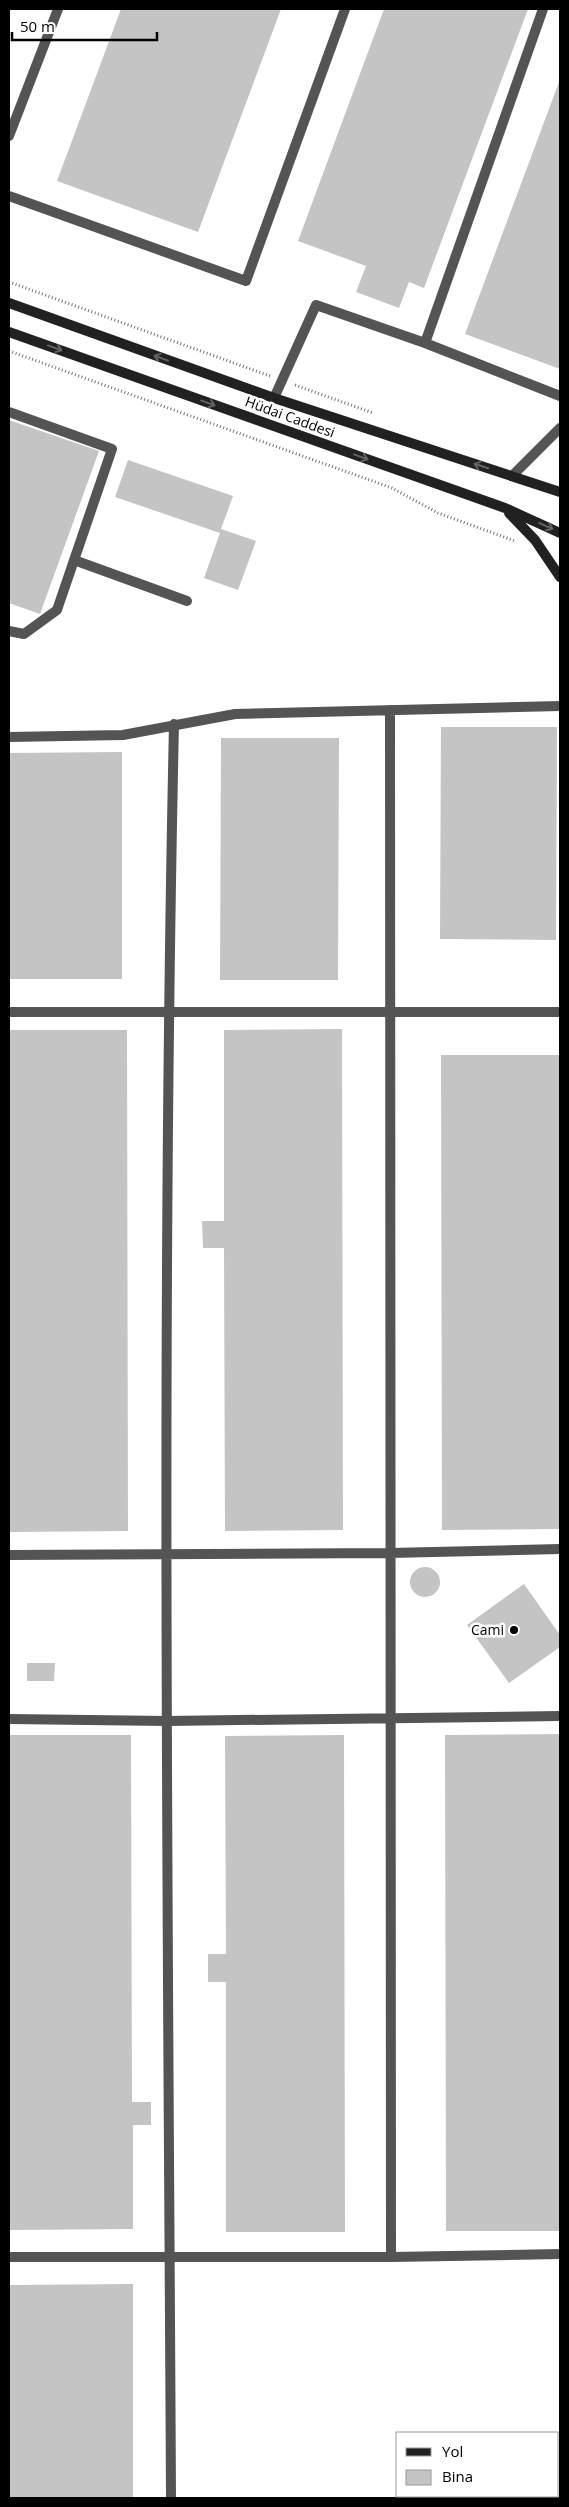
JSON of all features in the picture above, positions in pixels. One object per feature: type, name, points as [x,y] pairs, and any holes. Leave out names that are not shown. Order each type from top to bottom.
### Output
[{"type":"street","points":[[9,136],[58,9]]},
{"type":"street","points":[[9,196],[246,281],[345,9]]},
{"type":"street","points":[[425,343],[543,9]]},
{"type":"street","name":"Hüdai Caddesi","points":[[9,304],[274,398],[560,492]]},
{"type":"street","points":[[274,398],[316,306],[425,343],[560,396]]},
{"type":"street","name":"Hüdai Caddesi","points":[[9,332],[505,508],[560,533]]},
{"type":"street","points":[[9,412],[112,449],[57,610],[24,634],[9,631]]},
{"type":"street","points":[[512,476],[560,428]]},
{"type":"street","points":[[505,508],[535,540],[560,577]]},
{"type":"street","points":[[74,560],[186,601]]},
{"type":"street","points":[[9,737],[124,735],[174,724],[235,714],[560,706]]},
{"type":"street","points":[[390,710],[391,2257]]},
{"type":"street","points":[[170,2498],[167,1720],[168,1012],[174,724]]},
{"type":"street","points":[[9,1012],[560,1012]]},
{"type":"street","points":[[9,1555],[390,1553],[560,1549]]},
{"type":"street","points":[[9,1720],[560,1716]]},
{"type":"street","points":[[9,2256],[391,2257],[560,2254]]},
{"type":"path","points":[[9,351],[392,488],[438,513],[516,541]]},
{"type":"building","points":[[121,9],[281,9],[198,232],[57,181]]},
{"type":"building","points":[[384,9],[528,9],[424,288],[409,282],[399,308],[356,292],[366,266],[298,241]]},
{"type":"building","points":[[560,82],[560,369],[465,334]]},
{"type":"building","points":[[9,420],[99,451],[40,614],[9,603]]},
{"type":"building","points":[[128,460],[233,496],[221,529],[256,541],[238,590],[204,578],[220,533],[115,497]]},
{"type":"building","points":[[441,727],[557,727],[556,940],[440,939]]},
{"type":"building","points":[[221,738],[339,738],[338,980],[220,980]]},
{"type":"building","points":[[122,752],[122,979],[9,979],[9,753]]},
{"type":"building","points":[[342,1029],[343,1530],[225,1531],[224,1248],[203,1248],[202,1221],[224,1221],[224,1030]]},
{"type":"building","points":[[9,1030],[127,1030],[128,1531],[9,1532]]},
{"type":"building","points":[[441,1055],[559,1055],[560,1529],[442,1530]]},
{"type":"building","points":[[425,1567],[435,1572],[440,1582],[435,1592],[425,1597],[415,1592],[410,1582],[415,1572]]},
{"type":"building","name":"Cami","points":[[524,1584],[560,1635],[560,1647],[509,1683],[467,1625]]},
{"type":"building","points":[[27,1663],[55,1663],[54,1681],[27,1681]]},
{"type":"building","points":[[560,1734],[560,2231],[446,2231],[445,1735]]},
{"type":"building","points":[[9,1735],[131,1735],[132,2102],[151,2102],[151,2125],[133,2125],[133,2229],[9,2230]]},
{"type":"building","points":[[344,1735],[345,2232],[226,2232],[226,1982],[208,1982],[208,1954],[226,1954],[225,1736]]},
{"type":"building","points":[[133,2284],[133,2498],[10,2498],[9,2285]]},
{"type":"place","name":"Cami","points":[[514,1630]]}]
